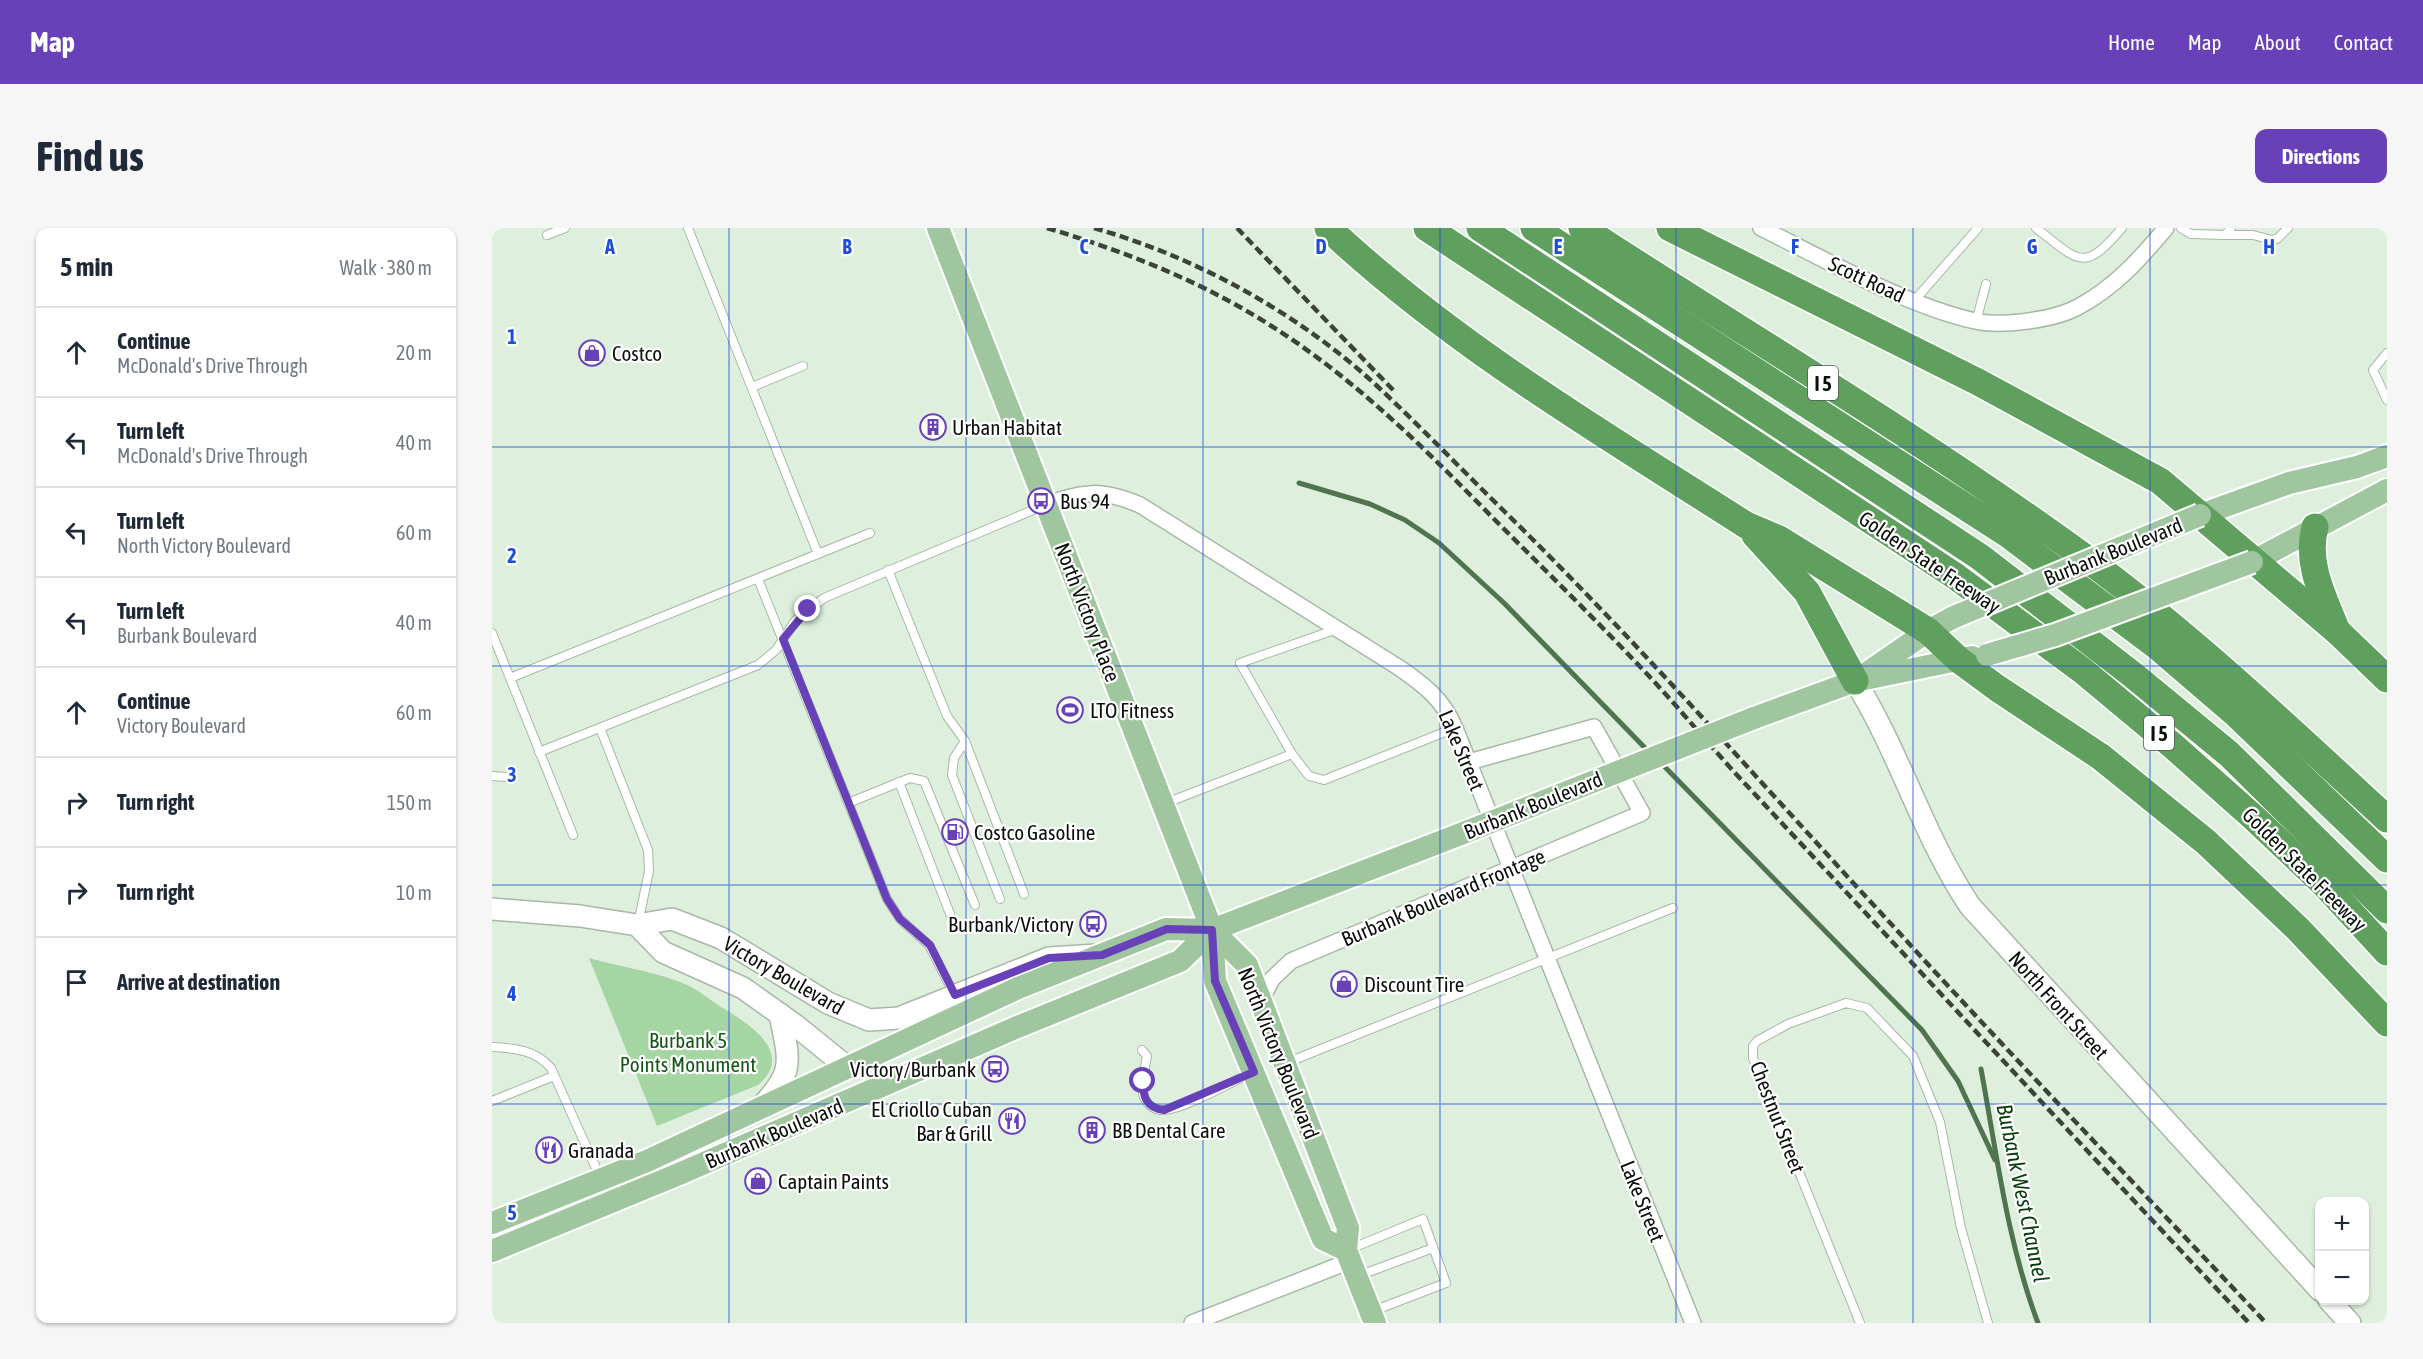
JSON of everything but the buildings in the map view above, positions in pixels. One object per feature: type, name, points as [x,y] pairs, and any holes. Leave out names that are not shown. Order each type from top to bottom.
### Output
[{"type":"highway","points":[[1328,228],[1386,279],[1511,373],[1746,525],[1779,539],[1928,631],[1959,660],[2100,757],[2206,842],[2298,929],[2387,1023]]},
{"type":"highway","name":"Golden State Freeway","points":[[1428,228],[1954,576],[2083,671],[2174,746],[2253,817],[2325,885],[2387,952]]},
{"type":"highway","points":[[1480,228],[1980,557],[2133,675],[2229,754],[2387,910]]},
{"type":"highway","points":[[1534,228],[2008,534],[2158,647],[2236,714],[2387,859]]},
{"type":"highway","name":"I 5","points":[[1582,228],[1917,442],[2063,542],[2180,631],[2387,819]]},
{"type":"highway","points":[[1670,228],[1978,382],[2160,481],[2387,679]]},
{"type":"highway","points":[[1746,525],[1807,592],[1855,681]]},
{"type":"highway","points":[[2315,527],[2311,544],[2315,572],[2337,633]]},
{"type":"main road","name":"North Victory Place","points":[[938,228],[1212,930]]},
{"type":"main road","name":"Burbank Boulevard","points":[[1855,681],[1928,631],[1954,617],[2200,515],[2268,490],[2357,467],[2387,456]]},
{"type":"main road","name":"Burbank Boulevard","points":[[492,1223],[602,1180],[1018,988],[1167,929],[1212,930],[1793,702],[1855,681],[1959,660],[2055,635],[2252,562],[2387,490]]},
{"type":"main road","name":"North Front Street","points":[[1855,681],[1877,716],[1896,755],[1943,866],[1970,906],[2315,1286]]},
{"type":"main road","name":"Victory Boulevard","points":[[492,909],[580,916],[637,926],[672,919],[721,938],[840,1010],[869,1020],[899,1018],[1049,958],[1102,955]]},
{"type":"main road","name":"Victory Boulevard","points":[[637,926],[663,952],[743,988],[780,1014],[874,1089]]},
{"type":"main road","name":"Burbank Boulevard","points":[[492,1251],[680,1174],[874,1089],[1180,961],[1212,930]]},
{"type":"main road","name":"North Victory Boulevard","points":[[1212,930],[1247,966],[1348,1228],[1351,1263],[1373,1317]]},
{"type":"main road","name":"North Victory Boulevard","points":[[1212,930],[1215,981],[1323,1239],[1351,1263]]},
{"type":"main road","points":[[760,1108],[786,1076],[788,1065],[780,1014]]},
{"type":"main road","points":[[2334,1305],[2350,1323]]},
{"type":"street","name":"Scott Road","points":[[1761,228],[1776,232],[1914,302],[1976,321],[2026,321],[2077,308],[2129,271],[2166,228]]},
{"type":"street","name":"Lake Street","points":[[1047,504],[1079,493],[1094,492],[1140,505],[1338,628],[1433,693],[1444,705],[1693,1323]]},
{"type":"street","name":"Burbank Boulevard Frontage","points":[[1261,1001],[1272,979],[1291,961],[1642,813],[1594,727],[1468,762]]},
{"type":"street","points":[[1192,1323],[1351,1263]]},
{"type":"lane","points":[[547,235],[565,228]]},
{"type":"lane","points":[[688,228],[818,554]]},
{"type":"lane","points":[[1914,302],[1978,228]]},
{"type":"lane","points":[[2036,228],[2073,257],[2083,259],[2095,256],[2102,251],[2122,228]]},
{"type":"lane","points":[[2181,228],[2191,234],[2228,231],[2271,240],[2277,239],[2288,228]]},
{"type":"lane","points":[[1976,321],[1986,284]]},
{"type":"lane","points":[[2387,353],[2373,370],[2387,400]]},
{"type":"lane","points":[[752,387],[803,366]]},
{"type":"lane","points":[[539,752],[758,665],[767,659],[795,621],[813,605],[888,570],[1047,504]]},
{"type":"lane","points":[[510,678],[870,533]]},
{"type":"lane","points":[[888,570],[947,716],[965,741],[1024,894]]},
{"type":"lane","points":[[758,579],[892,910],[930,945],[955,995]]},
{"type":"lane","points":[[1338,628],[1240,663],[1292,754],[1309,776],[1324,780],[1455,728]]},
{"type":"lane","points":[[492,633],[573,835]]},
{"type":"lane","points":[[600,728],[648,850],[650,864],[637,926]]},
{"type":"lane","points":[[965,741],[954,758],[952,775],[1000,899]]},
{"type":"lane","points":[[1162,805],[1292,754]]},
{"type":"lane","points":[[492,776],[505,777]]},
{"type":"lane","points":[[848,803],[915,777],[927,784],[975,905]]},
{"type":"lane","points":[[899,782],[950,914]]},
{"type":"lane","points":[[1285,1064],[1674,908]]},
{"type":"lane","name":"Chestnut Street","points":[[1860,1323],[1753,1058],[1753,1046],[1756,1041],[1788,1024],[1846,1003],[1867,1008],[1913,1056],[1940,1122],[1963,1239],[1988,1323]]},
{"type":"lane","points":[[492,1047],[535,1054],[545,1060],[555,1076],[602,1180]]},
{"type":"lane","points":[[1142,1050],[1147,1056],[1143,1096],[1148,1104],[1156,1109],[1164,1110],[1254,1072]]},
{"type":"lane","points":[[492,1101],[555,1076]]},
{"type":"lane","points":[[1351,1263],[1423,1219],[1446,1283],[1373,1317]]},
{"type":"lane","points":[[1351,1263],[1433,1248]]},
{"type":"green space","name":"Burbank 5 Points Monument","points":[[589,958],[665,977],[699,992],[742,1020],[763,1039],[770,1050],[772,1061],[769,1073],[758,1085],[657,1126]]},
{"type":"waterway","points":[[1299,483],[1370,504],[1405,520],[1439,543],[1504,603],[1650,753]]},
{"type":"waterway","points":[[1659,761],[1922,1030],[1958,1081],[1995,1160]]},
{"type":"waterway","name":"Burbank West Channel","points":[[1981,1069],[2018,1261],[2038,1323]]},
{"type":"railway","points":[[1047,228],[1135,258],[1219,296],[1304,348],[1391,418],[1471,495],[1648,675],[1736,774],[2249,1323]]},
{"type":"railway","points":[[1094,228],[1170,255],[1244,290],[1313,334],[1376,385],[1604,612],[1985,1026],[2266,1323]]},
{"type":"railway","points":[[1237,228],[1395,392]]},
{"type":"place","name":"Costco","points":[[592,353]]},
{"type":"place","name":"Urban Habitat","points":[[933,427]]},
{"type":"place","name":"Bus 94","points":[[1041,501]]},
{"type":"place","name":"LTO Fitness","points":[[1070,710]]},
{"type":"place","name":"Costco Gasoline","points":[[955,832]]},
{"type":"place","name":"Burbank/Victory","points":[[1093,924]]},
{"type":"place","name":"Discount Tire","points":[[1344,984]]},
{"type":"place","name":"Victory/Burbank","points":[[995,1069]]},
{"type":"place","name":"El Criollo Cuban Bar & Grill","points":[[1012,1121]]},
{"type":"place","name":"BB Dental Care","points":[[1092,1130]]},
{"type":"place","name":"Granada","points":[[549,1150]]},
{"type":"place","name":"Captain Paints","points":[[758,1181]]},
{"type":"route","points":[[808,609],[795,621],[783,639],[892,910],[930,945],[955,995],[1049,958],[1066,955],[1102,955],[1167,929],[1212,930],[1215,981],[1254,1072],[1164,1110],[1156,1109],[1148,1104],[1143,1096],[1143,1081]]}]
